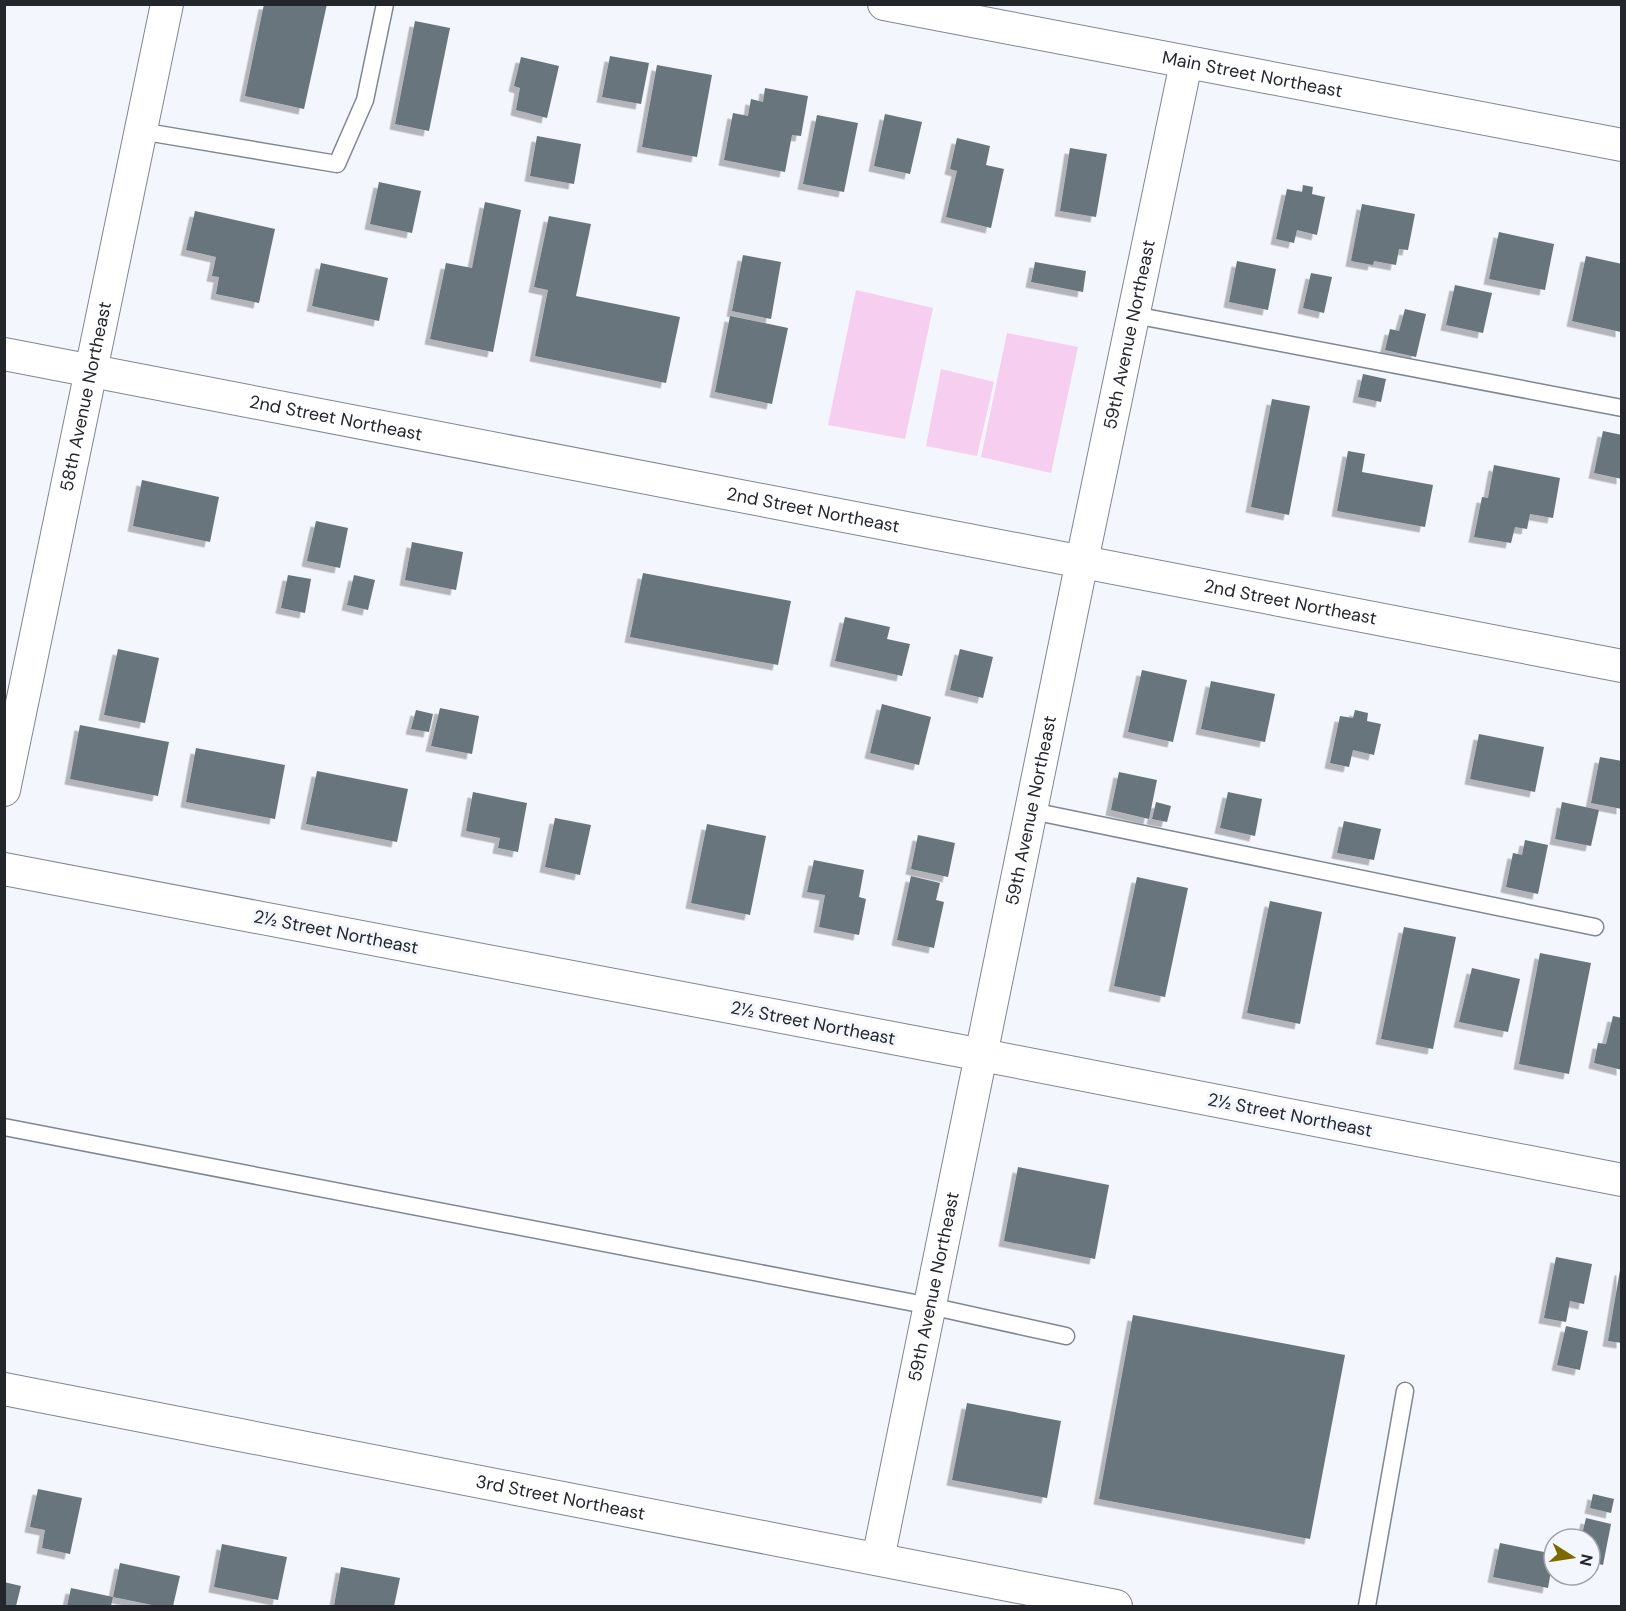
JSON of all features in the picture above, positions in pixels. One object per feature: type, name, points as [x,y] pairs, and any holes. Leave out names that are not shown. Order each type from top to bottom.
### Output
[{"type":"street","name":"58th Avenue Northeast","points":[[4,789],[167,4]]},
{"type":"street","name":"Main Street Northeast","points":[[884,4],[1622,145]]},
{"type":"street","name":"59th Avenue Northeast","points":[[878,1559],[1186,63]]},
{"type":"street","name":"2nd Street Northeast","points":[[4,354],[1622,666]]},
{"type":"street","name":"2½ Street Northeast","points":[[4,868],[1622,1180]]},
{"type":"street","name":"3rd Street Northeast","points":[[4,1389],[1116,1606]]},
{"type":"lane","points":[[140,131],[337,164],[365,100],[385,4]]},
{"type":"lane","points":[[1134,315],[1622,408]]},
{"type":"lane","points":[[1032,811],[1595,927]]},
{"type":"lane","points":[[4,1126],[930,1306],[1066,1336]]},
{"type":"lane","points":[[1367,1606],[1405,1391]]},
{"type":"shaded area","points":[[856,290],[933,308],[905,439],[828,425]]},
{"type":"shaded area","points":[[1007,333],[1078,347],[1051,473],[981,457]]},
{"type":"shaded area","points":[[941,369],[994,382],[977,456],[926,446]]},
{"type":"building","points":[[264,4],[327,4],[304,109],[245,96]]},
{"type":"building","points":[[415,21],[450,28],[429,131],[395,124]]},
{"type":"building","points":[[610,56],[649,63],[641,104],[602,97]]},
{"type":"building","points":[[521,57],[559,66],[547,118],[516,110],[520,88],[514,86]]},
{"type":"building","points":[[657,65],[712,75],[697,157],[642,147]]},
{"type":"building","points":[[765,88],[808,96],[801,136],[792,135],[785,172],[724,160],[733,113],[748,116],[751,99],[763,102]]},
{"type":"building","points":[[885,114],[922,122],[910,174],[874,166]]},
{"type":"building","points":[[817,115],[858,123],[844,192],[803,184]]},
{"type":"building","points":[[537,136],[581,144],[574,184],[530,176]]},
{"type":"building","points":[[957,138],[990,146],[986,165],[1004,169],[991,228],[946,217],[957,171],[950,169]]},
{"type":"building","points":[[1070,148],[1107,154],[1096,217],[1060,211]]},
{"type":"building","points":[[379,182],[421,191],[412,233],[370,224]]},
{"type":"building","points":[[1303,185],[1313,187],[1312,194],[1325,197],[1317,235],[1297,230],[1294,243],[1276,239],[1287,189],[1302,192]]},
{"type":"building","points":[[485,202],[521,210],[493,352],[430,339],[446,263],[472,268]]},
{"type":"building","points":[[1362,204],[1415,214],[1408,250],[1399,249],[1396,265],[1374,261],[1373,265],[1351,261]]},
{"type":"building","points":[[195,211],[275,229],[259,303],[216,294],[219,277],[212,276],[216,257],[186,250]]},
{"type":"building","points":[[549,216],[591,224],[576,296],[680,317],[666,383],[535,356],[548,290],[534,287]]},
{"type":"building","points":[[1499,232],[1554,244],[1545,290],[1489,279]]},
{"type":"building","points":[[743,255],[781,262],[771,319],[732,311]]},
{"type":"building","points":[[1586,256],[1622,264],[1621,332],[1572,321]]},
{"type":"building","points":[[1237,261],[1276,269],[1268,310],[1229,302]]},
{"type":"building","points":[[1035,262],[1086,271],[1083,292],[1031,282]]},
{"type":"building","points":[[321,263],[388,278],[379,321],[312,306]]},
{"type":"building","points":[[1311,273],[1332,277],[1324,313],[1303,308]]},
{"type":"building","points":[[1455,285],[1492,293],[1483,333],[1446,325]]},
{"type":"building","points":[[1405,309],[1426,314],[1416,357],[1385,350],[1390,329],[1399,331]]},
{"type":"building","points":[[730,316],[788,328],[772,404],[715,392]]},
{"type":"building","points":[[1363,374],[1386,379],[1381,402],[1358,397]]},
{"type":"building","points":[[1272,399],[1310,406],[1289,515],[1251,507]]},
{"type":"building","points":[[1603,431],[1622,435],[1622,479],[1594,473]]},
{"type":"building","points":[[1348,451],[1365,454],[1362,472],[1433,485],[1425,527],[1337,511]]},
{"type":"building","points":[[1494,465],[1560,478],[1553,518],[1530,514],[1527,529],[1515,527],[1511,543],[1474,537],[1482,497],[1488,498]]},
{"type":"building","points":[[142,480],[219,497],[210,542],[133,526]]},
{"type":"building","points":[[316,521],[348,528],[340,568],[307,561]]},
{"type":"building","points":[[412,542],[463,552],[456,590],[405,580]]},
{"type":"building","points":[[643,573],[791,601],[778,665],[630,637]]},
{"type":"building","points":[[288,575],[311,579],[305,613],[281,608]]},
{"type":"building","points":[[354,575],[375,580],[368,610],[347,605]]},
{"type":"building","points":[[845,617],[890,627],[887,639],[910,644],[902,676],[835,661]]},
{"type":"building","points":[[118,649],[159,658],[145,723],[104,715]]},
{"type":"building","points":[[960,649],[993,657],[983,698],[950,690]]},
{"type":"building","points":[[1142,670],[1187,680],[1173,742],[1128,732]]},
{"type":"building","points":[[1211,681],[1275,694],[1265,742],[1201,729]]},
{"type":"building","points":[[882,704],[931,717],[919,765],[870,753]]},
{"type":"building","points":[[440,708],[479,716],[472,754],[431,746]]},
{"type":"building","points":[[416,710],[433,714],[429,732],[411,729]]},
{"type":"building","points":[[1355,710],[1368,713],[1367,721],[1381,724],[1374,755],[1353,750],[1349,767],[1330,763],[1340,716],[1353,718]]},
{"type":"building","points":[[80,725],[169,742],[158,796],[70,779]]},
{"type":"building","points":[[1479,734],[1544,747],[1535,792],[1470,779]]},
{"type":"building","points":[[196,748],[285,765],[275,819],[186,802]]},
{"type":"building","points":[[1600,757],[1622,761],[1622,809],[1591,803]]},
{"type":"building","points":[[317,771],[408,789],[397,842],[306,824]]},
{"type":"building","points":[[1119,772],[1157,780],[1149,819],[1111,810]]},
{"type":"building","points":[[473,792],[527,803],[518,852],[498,848],[500,838],[466,831]]},
{"type":"building","points":[[1228,792],[1262,799],[1255,836],[1220,828]]},
{"type":"building","points":[[1156,802],[1171,806],[1167,822],[1152,819]]},
{"type":"building","points":[[1562,802],[1599,810],[1591,846],[1555,839]]},
{"type":"building","points":[[555,818],[591,825],[580,875],[545,867]]},
{"type":"building","points":[[1344,821],[1381,829],[1374,860],[1337,853]]},
{"type":"building","points":[[707,824],[766,836],[750,915],[691,903]]},
{"type":"building","points":[[918,835],[955,843],[948,877],[911,869]]},
{"type":"building","points":[[1525,840],[1548,845],[1538,894],[1506,887],[1513,853],[1522,855]]},
{"type":"building","points":[[814,860],[864,870],[859,897],[866,899],[859,935],[819,927],[825,895],[807,892]]},
{"type":"building","points":[[911,876],[940,883],[936,900],[944,902],[934,948],[897,940]]},
{"type":"building","points":[[1137,877],[1188,888],[1165,997],[1114,986]]},
{"type":"building","points":[[1270,901],[1322,912],[1300,1024],[1247,1013]]},
{"type":"building","points":[[1404,927],[1456,937],[1433,1049],[1381,1039]]},
{"type":"building","points":[[1540,953],[1591,963],[1569,1074],[1519,1064]]},
{"type":"building","points":[[1472,968],[1520,979],[1508,1032],[1459,1022]]},
{"type":"building","points":[[1613,1016],[1622,1018],[1622,1070],[1594,1063],[1598,1043],[1606,1044]]},
{"type":"building","points":[[1018,1167],[1109,1185],[1095,1259],[1004,1241]]},
{"type":"building","points":[[1556,1257],[1592,1264],[1584,1304],[1570,1301],[1566,1322],[1544,1318]]},
{"type":"building","points":[[1620,1270],[1622,1270],[1622,1343],[1608,1341]]},
{"type":"building","points":[[1133,1315],[1345,1355],[1310,1539],[1099,1499]]},
{"type":"building","points":[[1566,1326],[1588,1331],[1580,1370],[1557,1365]]},
{"type":"building","points":[[967,1403],[1061,1421],[1047,1498],[952,1480]]},
{"type":"building","points":[[38,1489],[82,1498],[70,1554],[42,1548],[45,1530],[30,1527]]},
{"type":"building","points":[[1593,1494],[1614,1499],[1611,1513],[1590,1508]]},
{"type":"building","points":[[1586,1518],[1611,1524],[1603,1565],[1602,1527],[1584,1527]]},
{"type":"building","points":[[1500,1543],[1542,1552],[1542,1587],[1493,1577]]},
{"type":"building","points":[[222,1544],[287,1557],[278,1600],[214,1587]]},
{"type":"building","points":[[120,1563],[180,1576],[173,1606],[157,1606],[113,1597]]},
{"type":"building","points":[[341,1567],[400,1578],[394,1606],[334,1606]]},
{"type":"building","points":[[4,1582],[21,1586],[16,1606],[4,1606]]},
{"type":"building","points":[[71,1588],[113,1597],[111,1606],[67,1606]]}]
